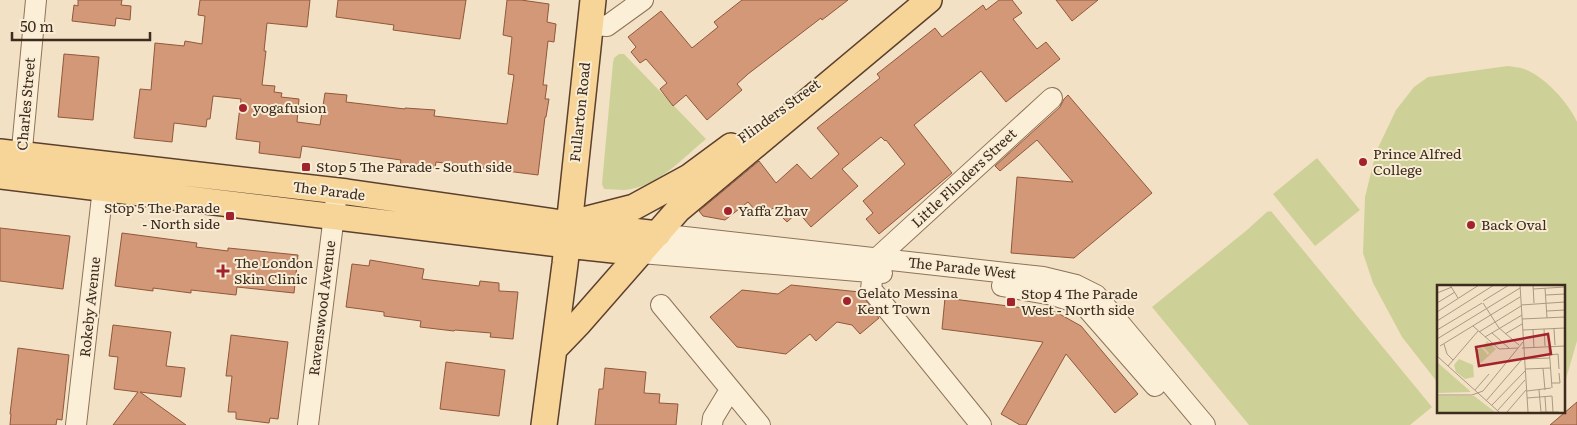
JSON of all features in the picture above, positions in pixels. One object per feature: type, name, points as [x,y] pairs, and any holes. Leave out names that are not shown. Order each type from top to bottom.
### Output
[{"type":"main road","name":"Fullarton Road","points":[[544,425],[568,235],[593,0]]},
{"type":"main road","name":"Flinders Street","points":[[568,235],[634,207],[689,177],[924,4]]},
{"type":"main road","name":"Flinders Street","points":[[554,348],[578,324],[678,210],[924,4]]},
{"type":"main road","name":"The Parade","points":[[11,153],[337,191],[568,235],[641,253]]},
{"type":"main road","name":"The Parade","points":[[10,177],[333,217],[568,235],[658,234]]},
{"type":"main road","points":[[573,183],[594,203],[634,207]]},
{"type":"street","name":"Charles Street","points":[[10,177],[11,153],[36,0]]},
{"type":"street","points":[[590,25],[607,26],[643,0]]},
{"type":"street","name":"Little Flinders Street","points":[[874,265],[1052,98]]},
{"type":"street","name":"Rokeby Avenue","points":[[76,425],[104,188]]},
{"type":"street","name":"Ravenswood Avenue","points":[[308,425],[337,191]]},
{"type":"street","name":"The Parade West","points":[[658,234],[1017,288],[1053,295],[1084,305],[1189,425]]},
{"type":"street","name":"The Parade West","points":[[641,253],[874,265],[1043,278],[1076,285],[1096,295],[1205,425]]},
{"type":"street","points":[[874,265],[871,289],[981,425]]},
{"type":"street","points":[[661,305],[760,425]]},
{"type":"street","points":[[712,425],[713,418],[730,390]]},
{"type":"green space","points":[[619,54],[624,54],[706,139],[662,176],[642,186],[625,190],[604,189],[602,184],[613,63],[614,58]]},
{"type":"green space","name":"Back Oval","points":[[1508,66],[1518,67],[1540,78],[1555,91],[1577,122],[1577,341],[1564,386],[1564,285],[1437,285],[1437,382],[1402,337],[1373,283],[1363,253],[1365,197],[1376,152],[1396,110],[1414,87],[1428,77]]},
{"type":"green space","points":[[1317,158],[1360,210],[1315,246],[1273,194]]},
{"type":"green space","points":[[1268,211],[1271,211],[1432,407],[1410,425],[1249,425],[1152,307]]},
{"type":"building","points":[[78,0],[122,0],[121,5],[131,6],[130,20],[116,18],[115,26],[72,21],[74,5],[78,6]]},
{"type":"building","points":[[200,0],[310,0],[307,27],[267,23],[262,85],[275,86],[274,92],[282,93],[281,97],[299,99],[297,122],[320,125],[325,93],[347,95],[346,102],[405,109],[435,110],[434,116],[507,124],[514,75],[508,74],[512,37],[503,35],[507,0],[549,4],[547,22],[556,24],[554,42],[548,41],[543,85],[547,85],[545,99],[549,99],[538,175],[436,162],[435,168],[400,165],[401,160],[302,146],[300,158],[259,153],[260,142],[236,139],[241,99],[213,96],[210,119],[207,119],[206,127],[174,123],[172,142],[134,138],[140,89],[151,90],[155,43],[184,46],[185,41],[202,44],[205,16],[198,15]]},
{"type":"building","points":[[338,0],[466,0],[460,39],[393,30],[394,25],[336,17]]},
{"type":"building","points":[[742,0],[848,0],[822,20],[821,18],[748,74],[737,84],[742,90],[707,120],[686,95],[673,106],[660,89],[667,83],[646,59],[640,63],[631,52],[636,47],[628,37],[661,11],[692,48],[718,27],[714,22]]},
{"type":"building","points":[[999,0],[1012,0],[1022,13],[1013,19],[1037,49],[1046,42],[1060,59],[1006,102],[981,71],[914,125],[952,173],[879,234],[866,219],[873,213],[863,201],[905,164],[886,140],[881,137],[842,169],[858,186],[811,227],[798,212],[787,222],[773,208],[762,218],[748,202],[725,220],[703,216],[699,211],[759,161],[776,183],[797,164],[811,179],[839,154],[817,128],[880,78],[877,74],[935,28],[942,37],[983,5],[986,10]]},
{"type":"building","points":[[1056,0],[1098,0],[1072,21]]},
{"type":"building","points":[[64,54],[99,57],[93,120],[58,117]]},
{"type":"building","points":[[1068,95],[1152,193],[1074,258],[1011,253],[1017,177],[1073,182],[1037,140],[1000,171],[995,166],[1060,107]]},
{"type":"building","points":[[0,228],[70,236],[63,289],[0,281]]},
{"type":"building","points":[[122,233],[197,243],[196,247],[228,251],[228,248],[298,255],[294,293],[237,287],[236,295],[191,290],[191,293],[153,288],[153,291],[115,286]]},
{"type":"building","points":[[370,260],[424,269],[422,279],[479,286],[480,281],[499,283],[499,291],[518,292],[513,339],[490,337],[491,333],[420,327],[421,321],[384,316],[384,312],[346,307],[352,264],[369,266]]},
{"type":"building","points":[[791,285],[860,292],[879,318],[860,334],[852,325],[837,322],[816,341],[810,334],[786,354],[737,347],[710,317],[742,290],[778,294]]},
{"type":"building","points":[[945,298],[1056,312],[1081,326],[1138,394],[1115,413],[1066,354],[1026,425],[1020,425],[1001,414],[1043,342],[942,329]]},
{"type":"building","points":[[113,325],[171,332],[166,366],[185,368],[181,397],[140,392],[186,425],[113,425],[138,392],[114,389],[118,357],[109,356]]},
{"type":"building","points":[[231,335],[288,342],[278,419],[270,418],[269,423],[236,419],[236,412],[228,412],[232,376],[226,376]]},
{"type":"building","points":[[18,348],[69,355],[62,420],[57,419],[56,425],[10,425]]},
{"type":"building","points":[[446,362],[505,370],[499,416],[440,409]]},
{"type":"building","points":[[605,368],[646,372],[644,393],[660,394],[659,403],[678,404],[676,425],[595,425],[599,389],[603,389]]},
{"type":"building","points":[[1577,402],[1577,425],[1550,425]]},
{"type":"place","name":"yogafusion","points":[[243,108]]},
{"type":"place","name":"Prince Alfred College","points":[[1363,162]]},
{"type":"place","name":"Stop 5 The Parade - South side","points":[[306,167]]},
{"type":"place","name":"Yaffa Zhav","points":[[728,211]]},
{"type":"place","name":"Stop 5 The Parade - North side","points":[[230,216]]},
{"type":"place","name":"Back Oval","points":[[1471,225]]},
{"type":"place","name":"The London Skin Clinic","points":[[223,271]]},
{"type":"place","name":"Gelato Messina Kent Town","points":[[847,301]]},
{"type":"place","name":"Stop 4 The Parade West - North side","points":[[1011,302]]}]
